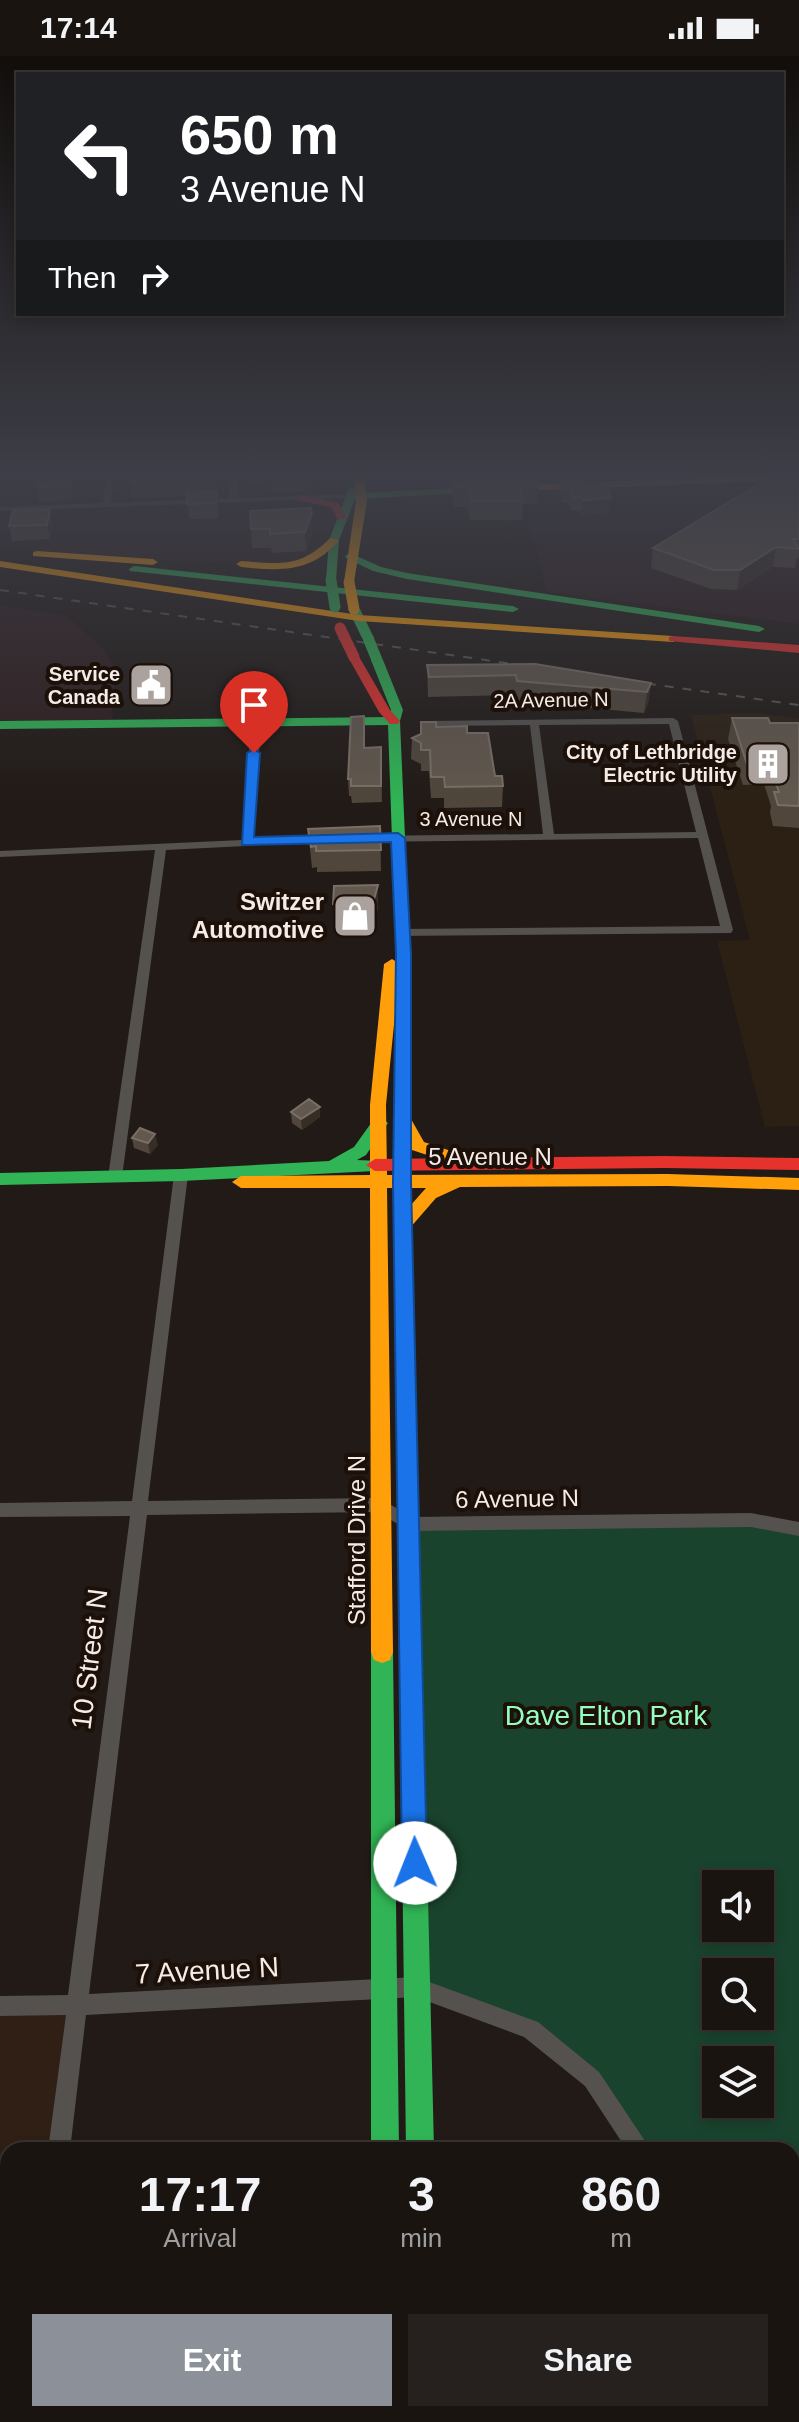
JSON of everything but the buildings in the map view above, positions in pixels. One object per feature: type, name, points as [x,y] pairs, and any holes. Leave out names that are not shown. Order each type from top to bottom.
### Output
[{"type":"main road","points":[[138,585],[354,622],[557,629],[799,649]]},
{"type":"main road","points":[[215,585],[799,649]]},
{"type":"main road","points":[[314,585],[799,637]]},
{"type":"main road","name":"Stafford Drive N","points":[[345,585],[354,622],[354,657],[394,721]]},
{"type":"main road","points":[[469,585],[799,637]]},
{"type":"main road","name":"Stafford Drive N","points":[[354,622],[377,660],[397,705],[394,721],[403,954],[401,1115],[420,2142]]},
{"type":"main road","points":[[346,723],[372,711],[377,698]]},
{"type":"main road","points":[[0,725],[394,721]]},
{"type":"main road","name":"Stafford Drive N","points":[[385,2142],[379,1505],[382,1435],[380,1123],[382,1046],[394,953],[400,933]]},
{"type":"main road","points":[[401,1115],[418,1146],[480,1165]]},
{"type":"main road","points":[[327,1166],[360,1151],[380,1123]]},
{"type":"main road","name":"5 Avenue N","points":[[181,1175],[248,1182],[402,1174],[480,1165],[664,1162],[799,1164]]},
{"type":"main road","name":"5 Avenue N","points":[[0,1179],[181,1175],[327,1166],[381,1174]]},
{"type":"main road","name":"5 Avenue N","points":[[402,1174],[470,1182],[668,1180],[799,1184]]},
{"type":"main road","points":[[403,1224],[430,1193],[470,1182]]},
{"type":"street","name":"2A Avenue N","points":[[430,723],[673,721],[702,835]]},
{"type":"street","points":[[534,722],[549,836]]},
{"type":"street","points":[[247,842],[256,724]]},
{"type":"street","name":"3 Avenue N","points":[[349,839],[702,835]]},
{"type":"street","points":[[400,933],[727,930],[702,835]]},
{"type":"street","points":[[0,854],[333,839]]},
{"type":"street","points":[[115,1177],[161,845]]},
{"type":"street","name":"10 Street N","points":[[60,2142],[137,1506],[181,1175]]},
{"type":"street","points":[[0,1510],[379,1505],[410,1524]]},
{"type":"street","name":"6 Avenue N","points":[[410,1524],[741,1520],[770,1522],[799,1529]]},
{"type":"street","points":[[416,1987],[531,2029],[592,2079],[635,2142]]},
{"type":"street","name":"7 Avenue N","points":[[0,2006],[76,2005],[416,1987]]},
{"type":"shaded area","points":[[545,585],[799,585],[799,624],[547,592]]},
{"type":"shaded area","points":[[0,605],[66,616],[103,648],[115,668],[112,725],[0,725]]},
{"type":"shaded area","points":[[759,713],[799,719],[799,1126],[765,1127],[717,941],[750,940],[691,715]]},
{"type":"shaded area","points":[[76,2005],[60,2142],[0,2142],[0,2006]]},
{"type":"green space","name":"Dave Elton Park","points":[[732,1520],[799,1529],[799,2142],[635,2142],[592,2079],[532,2029],[416,1987],[410,1524]]},
{"type":"railway","points":[[0,590],[534,667]]},
{"type":"railway","points":[[629,681],[799,705]]},
{"type":"traffic: fast","points":[[290,585],[513,609]]},
{"type":"traffic: fast","points":[[332,585],[335,607]]},
{"type":"traffic: fast","points":[[470,585],[759,629]]},
{"type":"traffic: fast","points":[[354,609],[368,638]]},
{"type":"traffic: fast","points":[[368,638],[377,660]]},
{"type":"traffic: fast","points":[[377,660],[397,710],[394,721],[403,954],[402,1193],[406,1413]]},
{"type":"traffic: fast","points":[[0,725],[394,721]]},
{"type":"traffic: fast","points":[[337,1162],[360,1151],[380,1123]]},
{"type":"traffic: fast","points":[[0,1179],[181,1175],[375,1165]]},
{"type":"traffic: fast","points":[[382,1652],[385,2142]]},
{"type":"traffic: fast","points":[[413,1771],[420,2142]]},
{"type":"traffic: slow","points":[[142,585],[359,618],[673,639]]},
{"type":"traffic: slow","points":[[350,585],[354,609]]},
{"type":"traffic: slow","points":[[382,1652],[378,1105],[392,964]]},
{"type":"traffic: slow","points":[[405,1123],[418,1146],[457,1159]]},
{"type":"traffic: slow","points":[[241,1182],[668,1180],[799,1184]]},
{"type":"traffic: slow","points":[[403,1224],[430,1193],[452,1186]]},
{"type":"traffic: jam","points":[[340,628],[354,657]]},
{"type":"traffic: jam","points":[[673,639],[799,649]]},
{"type":"traffic: jam","points":[[354,657],[385,712],[394,721]]},
{"type":"traffic: jam","points":[[375,1165],[799,1164]]},
{"type":"traffic: jam","points":[[406,1413],[413,1771]]},
{"type":"place","name":"Service Canada","points":[[151,685]]},
{"type":"place","name":"City of Lethbridge Electric Utility","points":[[768,764]]},
{"type":"place","name":"Switzer Automotive","points":[[355,916]]},
{"type":"route","points":[[254,753],[247,842],[398,838],[403,954],[401,1115],[415,1863]]}]
